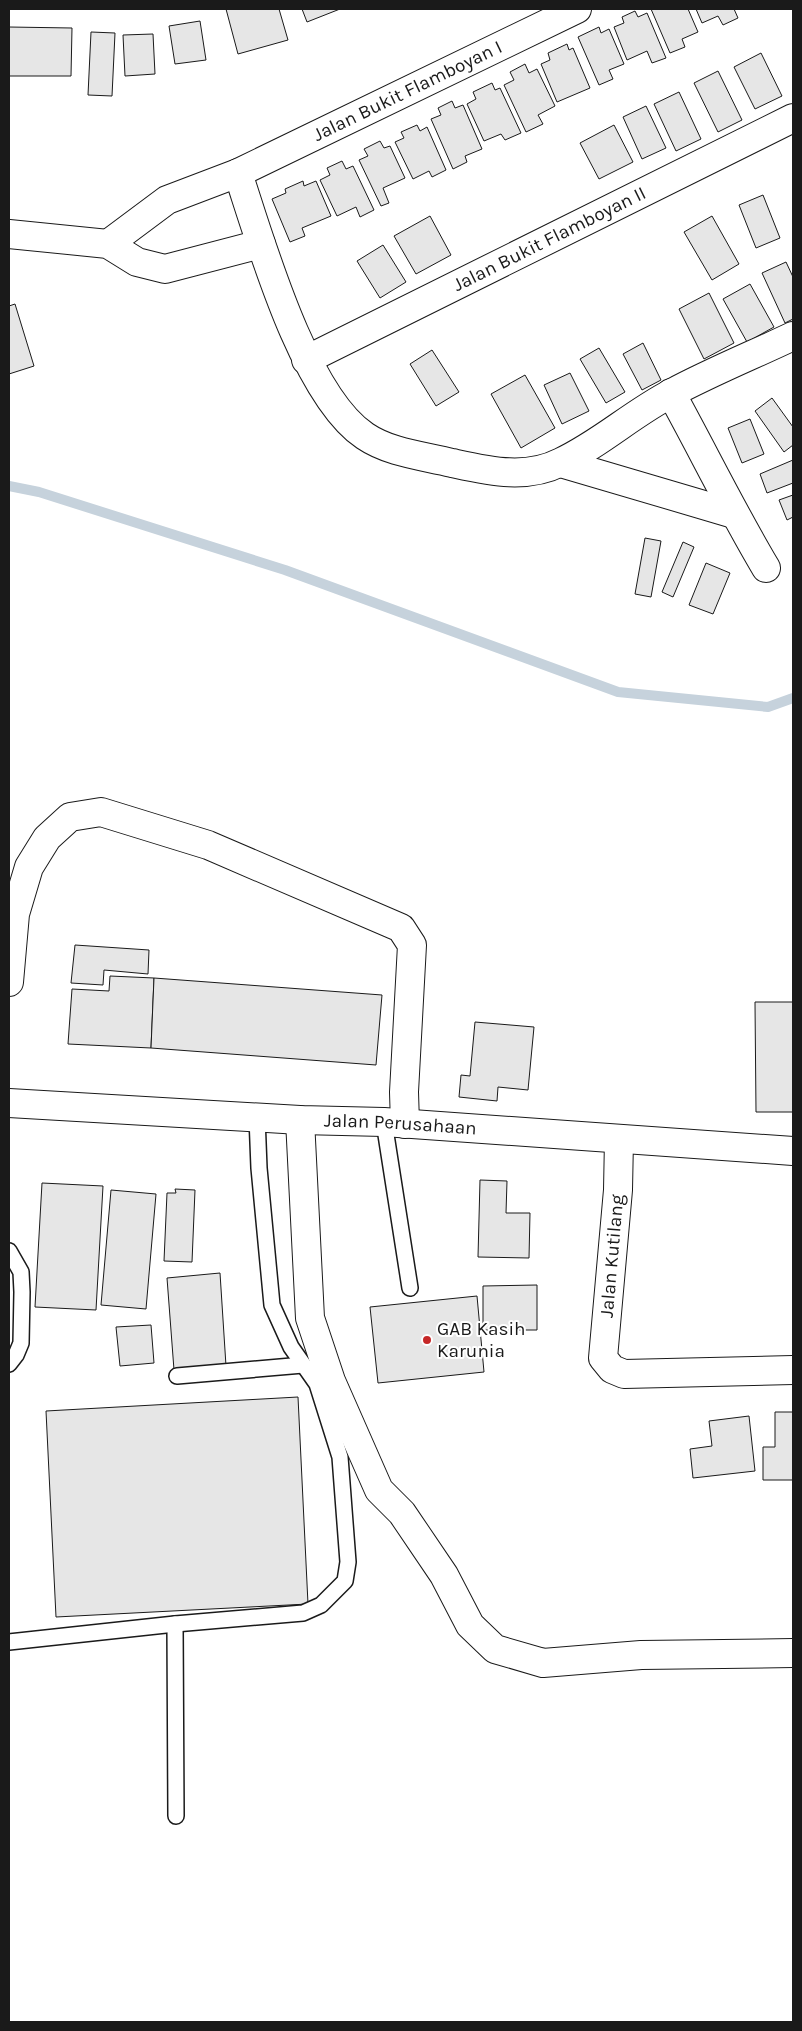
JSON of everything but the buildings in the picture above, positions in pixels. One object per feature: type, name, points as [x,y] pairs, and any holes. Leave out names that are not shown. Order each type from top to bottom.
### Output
[{"type":"street","name":"Jalan Bukit Flamboyan I","points":[[108,244],[167,200],[238,173],[577,9]]},
{"type":"street","name":"Jalan Bukit Flamboyan II","points":[[306,360],[793,118]]},
{"type":"street","points":[[238,173],[261,244],[306,360],[342,416],[365,436],[390,448],[503,473],[534,472],[561,463],[671,393],[793,336]]},
{"type":"street","points":[[9,234],[108,244],[137,262],[165,270],[261,244]]},
{"type":"street","points":[[671,393],[708,459],[734,514],[766,568]]},
{"type":"street","points":[[561,463],[734,514]]},
{"type":"street","points":[[9,982],[15,914],[29,867],[47,838],[70,817],[101,812],[208,845],[401,928],[412,945],[404,1092],[395,1123]]},
{"type":"street","name":"Jalan Perusahaan","points":[[9,1103],[300,1120],[395,1123],[793,1151]]},
{"type":"street","points":[[300,1120],[310,1318],[325,1363],[379,1490],[402,1513],[439,1568],[470,1625],[495,1649],[543,1663],[641,1655],[793,1653]]},
{"type":"street","name":"Jalan Kutilang","points":[[619,1139],[618,1190],[603,1358],[612,1369],[624,1374],[793,1370]]},
{"type":"lane","points":[[9,1642],[175,1624],[303,1613],[321,1605],[345,1581],[348,1562],[340,1457],[317,1384],[290,1347],[272,1305],[256,1117]]},
{"type":"lane","points":[[395,1123],[410,1288]]},
{"type":"lane","points":[[9,1252],[21,1272],[22,1292],[21,1343],[9,1364]]},
{"type":"lane","points":[[177,1376],[303,1365]]},
{"type":"lane","points":[[175,1624],[176,1816]]},
{"type":"waterway","points":[[9,486],[39,492],[285,570],[618,692],[768,707],[793,698]]},
{"type":"place","name":"GAB Kasih Karunia","points":[[427,1340]]}]
